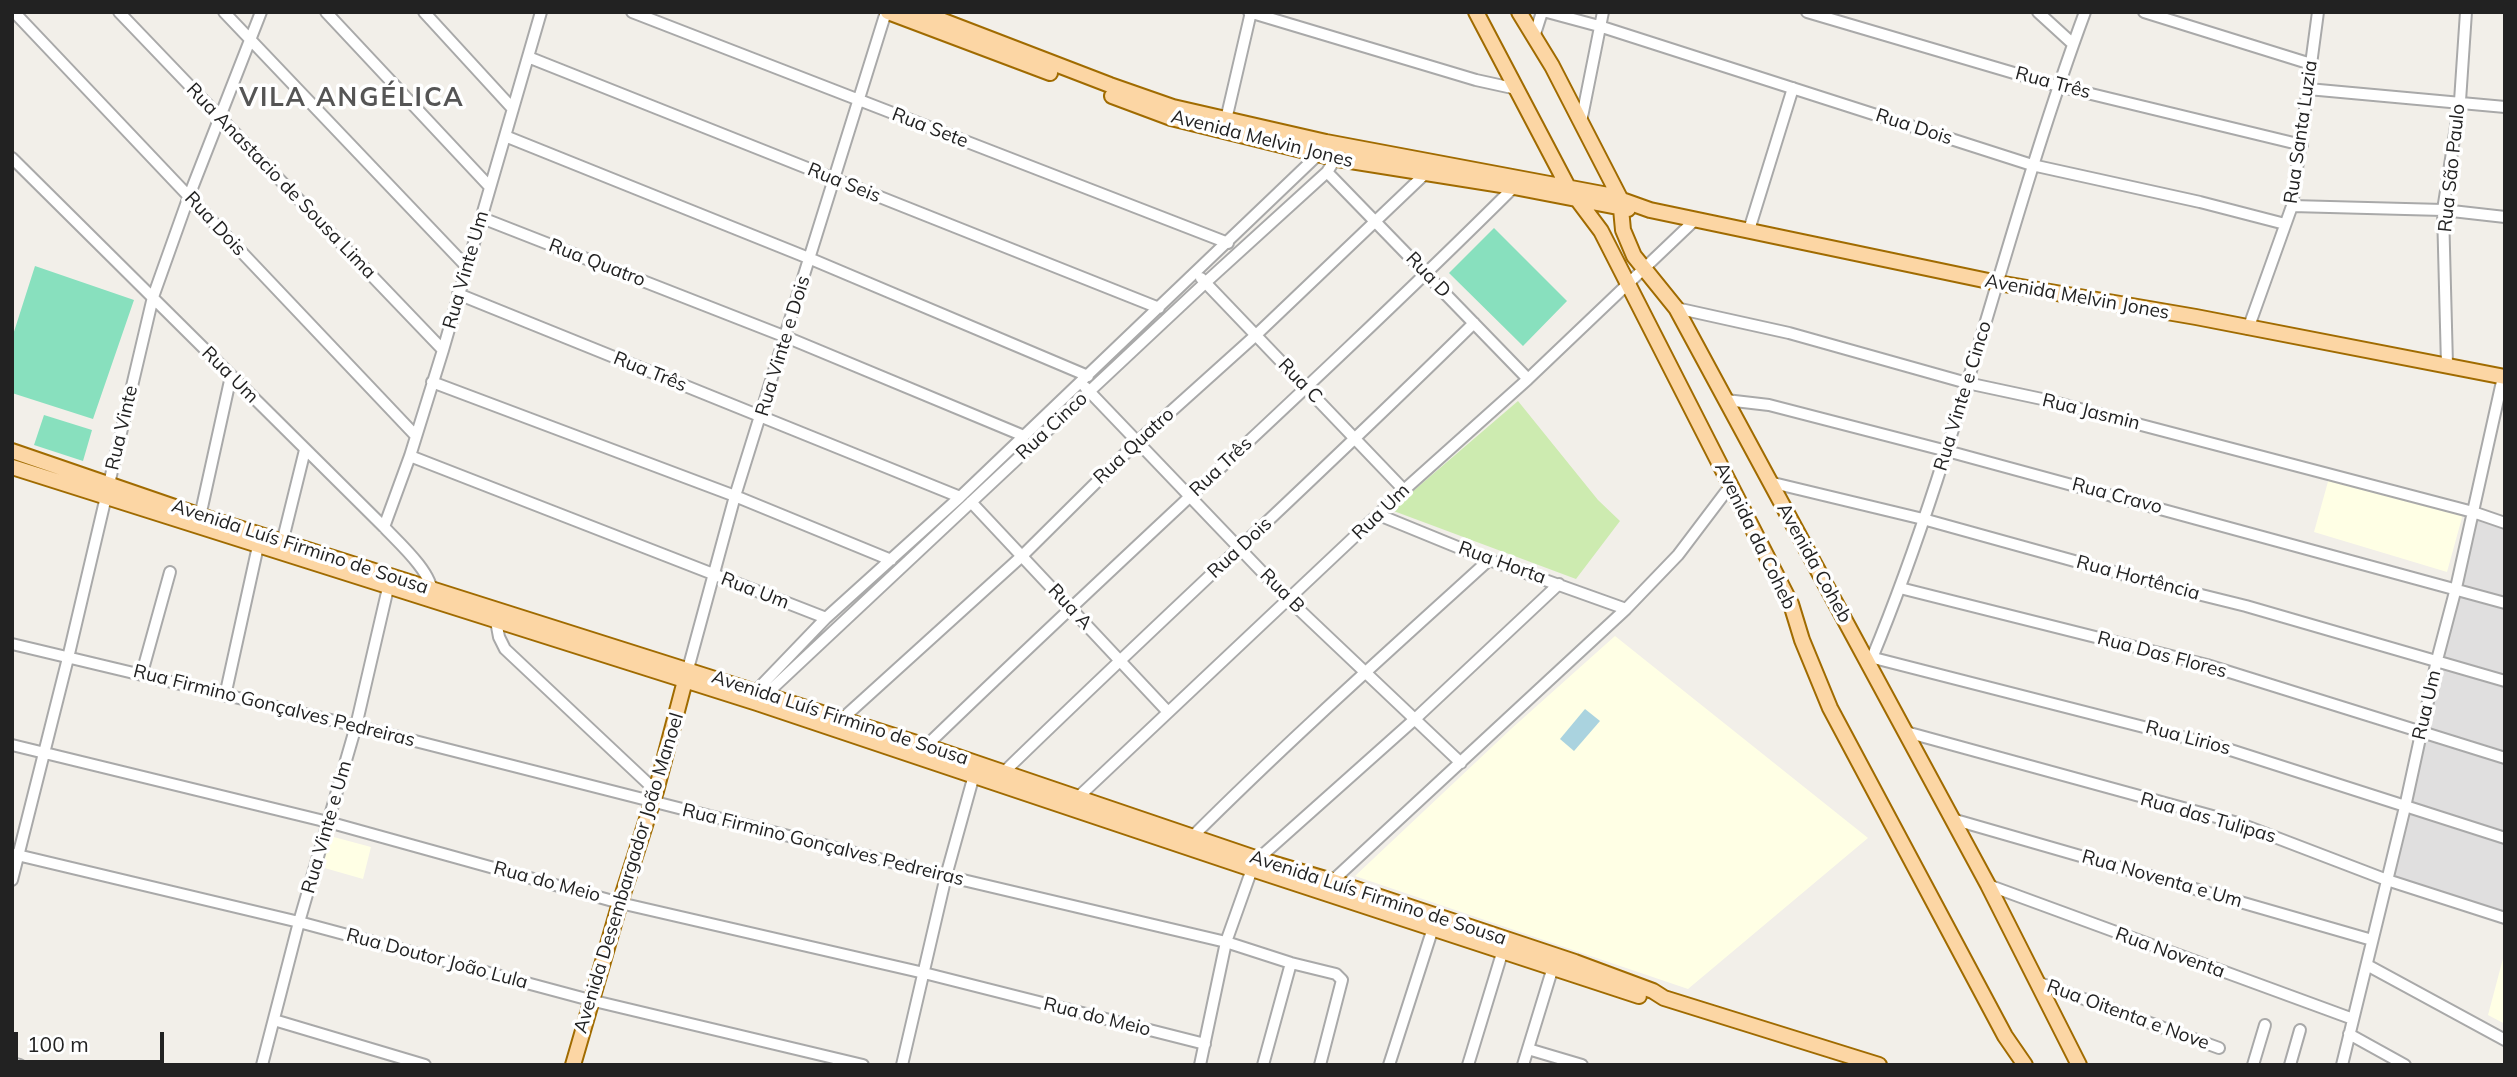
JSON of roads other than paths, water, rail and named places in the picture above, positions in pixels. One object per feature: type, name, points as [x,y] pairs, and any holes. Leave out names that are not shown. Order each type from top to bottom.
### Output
[{"type":"main road","name":"Avenida Melvin Jones","points":[[920,12],[1110,85],[1225,125]]},
{"type":"main road","name":"Avenida da Coheb","points":[[1476,12],[1569,187],[1601,231],[1791,604],[1830,708],[2005,1036],[2025,1065]]},
{"type":"main road","points":[[1519,12],[1534,37]]},
{"type":"main road","name":"Avenida Melvin Jones","points":[[892,13],[1171,118],[1225,125],[1426,173],[1577,200],[1621,203]]},
{"type":"main road","name":"Avenida Coheb","points":[[1534,37],[1552,66],[1621,203],[1623,230],[1628,243],[1643,269],[1676,308],[1769,482],[1869,657],[2079,1065]]},
{"type":"main road","name":"Avenida Melvin Jones","points":[[1340,152],[1569,187],[1650,210],[1998,284],[2504,377]]},
{"type":"main road","name":"Avenida Luís Firmino de Sousa","points":[[12,451],[109,483],[258,546],[281,547],[388,588],[432,595],[496,621],[687,675]]},
{"type":"main road","name":"Avenida Luís Firmino de Sousa","points":[[12,467],[105,498],[281,547],[756,697],[858,730],[974,775],[1192,837],[1255,864]]},
{"type":"main road","name":"Avenida Desembargador João Manoel","points":[[573,1065],[590,1000],[654,797],[687,675]]},
{"type":"main road","name":"Avenida Luís Firmino de Sousa","points":[[756,697],[842,719],[858,730],[926,746],[1004,772],[1074,802],[1255,864],[1450,927],[1588,967],[1653,991],[1664,998],[1879,1065]]},
{"type":"main road","name":"Avenida Luís Firmino de Sousa","points":[[1327,886],[1433,928],[1450,927],[1503,950],[1650,1000],[1664,998]]},
{"type":"street","name":"Rua Dois","points":[[14,12],[416,436]]},
{"type":"street","name":"Rua Anastacio de Sousa Lima","points":[[119,12],[443,350]]},
{"type":"street","points":[[224,12],[466,266]]},
{"type":"street","name":"Rua Vinte","points":[[12,880],[15,854],[68,658],[153,297],[189,196],[261,12]]},
{"type":"street","points":[[326,12],[489,186]]},
{"type":"street","points":[[424,12],[513,109]]},
{"type":"street","name":"Rua Vinte Um","points":[[384,527],[410,456],[443,350],[541,12]]},
{"type":"street","name":"Rua Sete","points":[[632,12],[1228,243]]},
{"type":"street","points":[[1225,125],[1250,12],[1476,80],[1517,89]]},
{"type":"street","points":[[1534,37],[1542,12]]},
{"type":"street","name":"Rua Dois","points":[[1547,12],[1599,26],[2032,165],[2200,202],[2285,224]]},
{"type":"street","points":[[1581,122],[1603,12]]},
{"type":"street","name":"Rua Três","points":[[1807,12],[2058,86],[2302,145]]},
{"type":"street","points":[[2038,12],[2073,44]]},
{"type":"street","name":"Rua Vinte e Cinco","points":[[1869,657],[1900,588],[1947,451],[2032,165],[2085,12]]},
{"type":"street","points":[[2144,12],[2170,16],[2311,64]]},
{"type":"street","name":"Rua Santa Luzia","points":[[2248,329],[2292,206],[2318,12]]},
{"type":"street","name":"Rua São Paulo","points":[[2447,365],[2444,210],[2460,101],[2466,12]]},
{"type":"street","name":"Rua Vinte e Dois","points":[[687,675],[712,575],[811,259],[832,179],[857,100],[892,13]]},
{"type":"street","name":"Rua Seis","points":[[528,57],[1159,308]]},
{"type":"street","points":[[1749,230],[1793,88]]},
{"type":"street","points":[[2308,89],[2505,107]]},
{"type":"street","name":"Rua Cinco","points":[[505,136],[811,259],[1086,383]]},
{"type":"street","name":"Rua Cinco","points":[[756,697],[971,502],[1159,308],[1323,148]]},
{"type":"street","name":"Rua Cinco","points":[[756,697],[827,618],[1024,436],[1205,282],[1327,172],[1340,152]]},
{"type":"street","name":"Rua Um","points":[[12,158],[384,527],[424,572],[432,595]]},
{"type":"street","name":"Rua D","points":[[1327,172],[1528,379]]},
{"type":"street","name":"Rua Quatro","points":[[842,719],[1021,556],[1138,442],[1256,335],[1426,173]]},
{"type":"street","name":"Rua Três","points":[[926,746],[1070,607],[1427,274],[1514,187]]},
{"type":"street","points":[[2292,206],[2444,210],[2505,217]]},
{"type":"street","name":"Rua Quatro","points":[[482,218],[786,337],[1024,436]]},
{"type":"street","name":"Rua Um","points":[[1074,802],[1696,219]]},
{"type":"street","name":"Rua C","points":[[1196,273],[1404,490]]},
{"type":"street","name":"Rua Três","points":[[458,294],[960,497]]},
{"type":"street","name":"Rua Jasmin","points":[[1676,308],[1789,333],[1967,383],[2473,512],[2505,523]]},
{"type":"street","name":"Rua Dois","points":[[1004,772],[1119,660],[1356,440],[1475,323]]},
{"type":"street","points":[[199,522],[231,376]]},
{"type":"street","name":"Rua Um","points":[[2342,1065],[2405,807],[2420,731],[2504,377]]},
{"type":"street","points":[[432,382],[736,496],[891,560]]},
{"type":"street","name":"Rua B","points":[[1086,383],[1138,442],[1289,600],[1461,763]]},
{"type":"street","name":"Rua Cravo","points":[[1726,400],[1769,405],[1947,451],[2505,603]]},
{"type":"street","points":[[281,547],[305,450]]},
{"type":"street","name":"Rua Um","points":[[410,456],[827,618]]},
{"type":"street","name":"Rua Hortência","points":[[1769,482],[1923,519],[2246,606],[2505,681]]},
{"type":"street","points":[[1327,886],[1626,609],[1678,555],[1731,485]]},
{"type":"street","name":"Rua A","points":[[971,502],[1168,712]]},
{"type":"street","name":"Rua Horta","points":[[1379,515],[1489,560],[1626,609]]},
{"type":"street","points":[[225,696],[258,546]]},
{"type":"street","points":[[1192,837],[1234,794],[1489,560]]},
{"type":"street","points":[[142,673],[170,572]]},
{"type":"street","points":[[1200,1065],[1226,942],[1255,864],[1559,584]]},
{"type":"street","name":"Rua Vinte e Um","points":[[262,1065],[299,922],[356,726],[388,588]]},
{"type":"street","name":"Rua Das Flores","points":[[1900,588],[2207,666],[2420,731]]},
{"type":"street","points":[[496,621],[505,649],[654,797]]},
{"type":"street","name":"Rua Firmino Gonçalves Pedreiras","points":[[12,644],[654,797],[946,876],[1226,942],[1336,974],[1341,977],[1341,984],[1320,1065]]},
{"type":"street","name":"Rua Lirios","points":[[1869,657],[2218,746],[2505,838]]},
{"type":"street","points":[[2420,731],[2505,758]]},
{"type":"street","name":"Rua das Tulipas","points":[[1906,733],[2238,823],[2387,880],[2505,918]]},
{"type":"street","name":"Rua do Meio","points":[[12,745],[328,822],[620,902],[924,973],[1205,1044]]},
{"type":"street","points":[[902,1065],[946,876],[974,775]]},
{"type":"street","name":"Rua Noventa e Um","points":[[1952,819],[2372,940]]},
{"type":"street","name":"Rua Doutor João Lula","points":[[15,854],[299,922],[590,1000],[863,1065]]},
{"type":"street","name":"Rua Noventa","points":[[1988,885],[2353,1019]]},
{"type":"street","points":[[1389,1065],[1433,928]]},
{"type":"street","points":[[1468,1065],[1503,950]]},
{"type":"street","points":[[1263,1065],[1291,963]]},
{"type":"street","points":[[2367,965],[2505,1040]]},
{"type":"street","points":[[1523,1065],[1553,967]]},
{"type":"street","name":"Rua Oitenta e Nove","points":[[2037,982],[2219,1048]]},
{"type":"street","points":[[274,1020],[388,1059],[425,1065]]},
{"type":"street","points":[[2253,1065],[2265,1025]]},
{"type":"street","points":[[2290,1065],[2300,1030]]},
{"type":"street","points":[[2349,1034],[2404,1065]]},
{"type":"street","points":[[1528,1049],[1582,1065]]},
{"type":"street","points":[[12,1063],[20,1065]]},
{"type":"water","points":[[1585,709],[1600,721],[1574,751],[1560,739]]},
{"type":"district","name":"VILA ANGÉLICA","points":[[352,98]]}]
